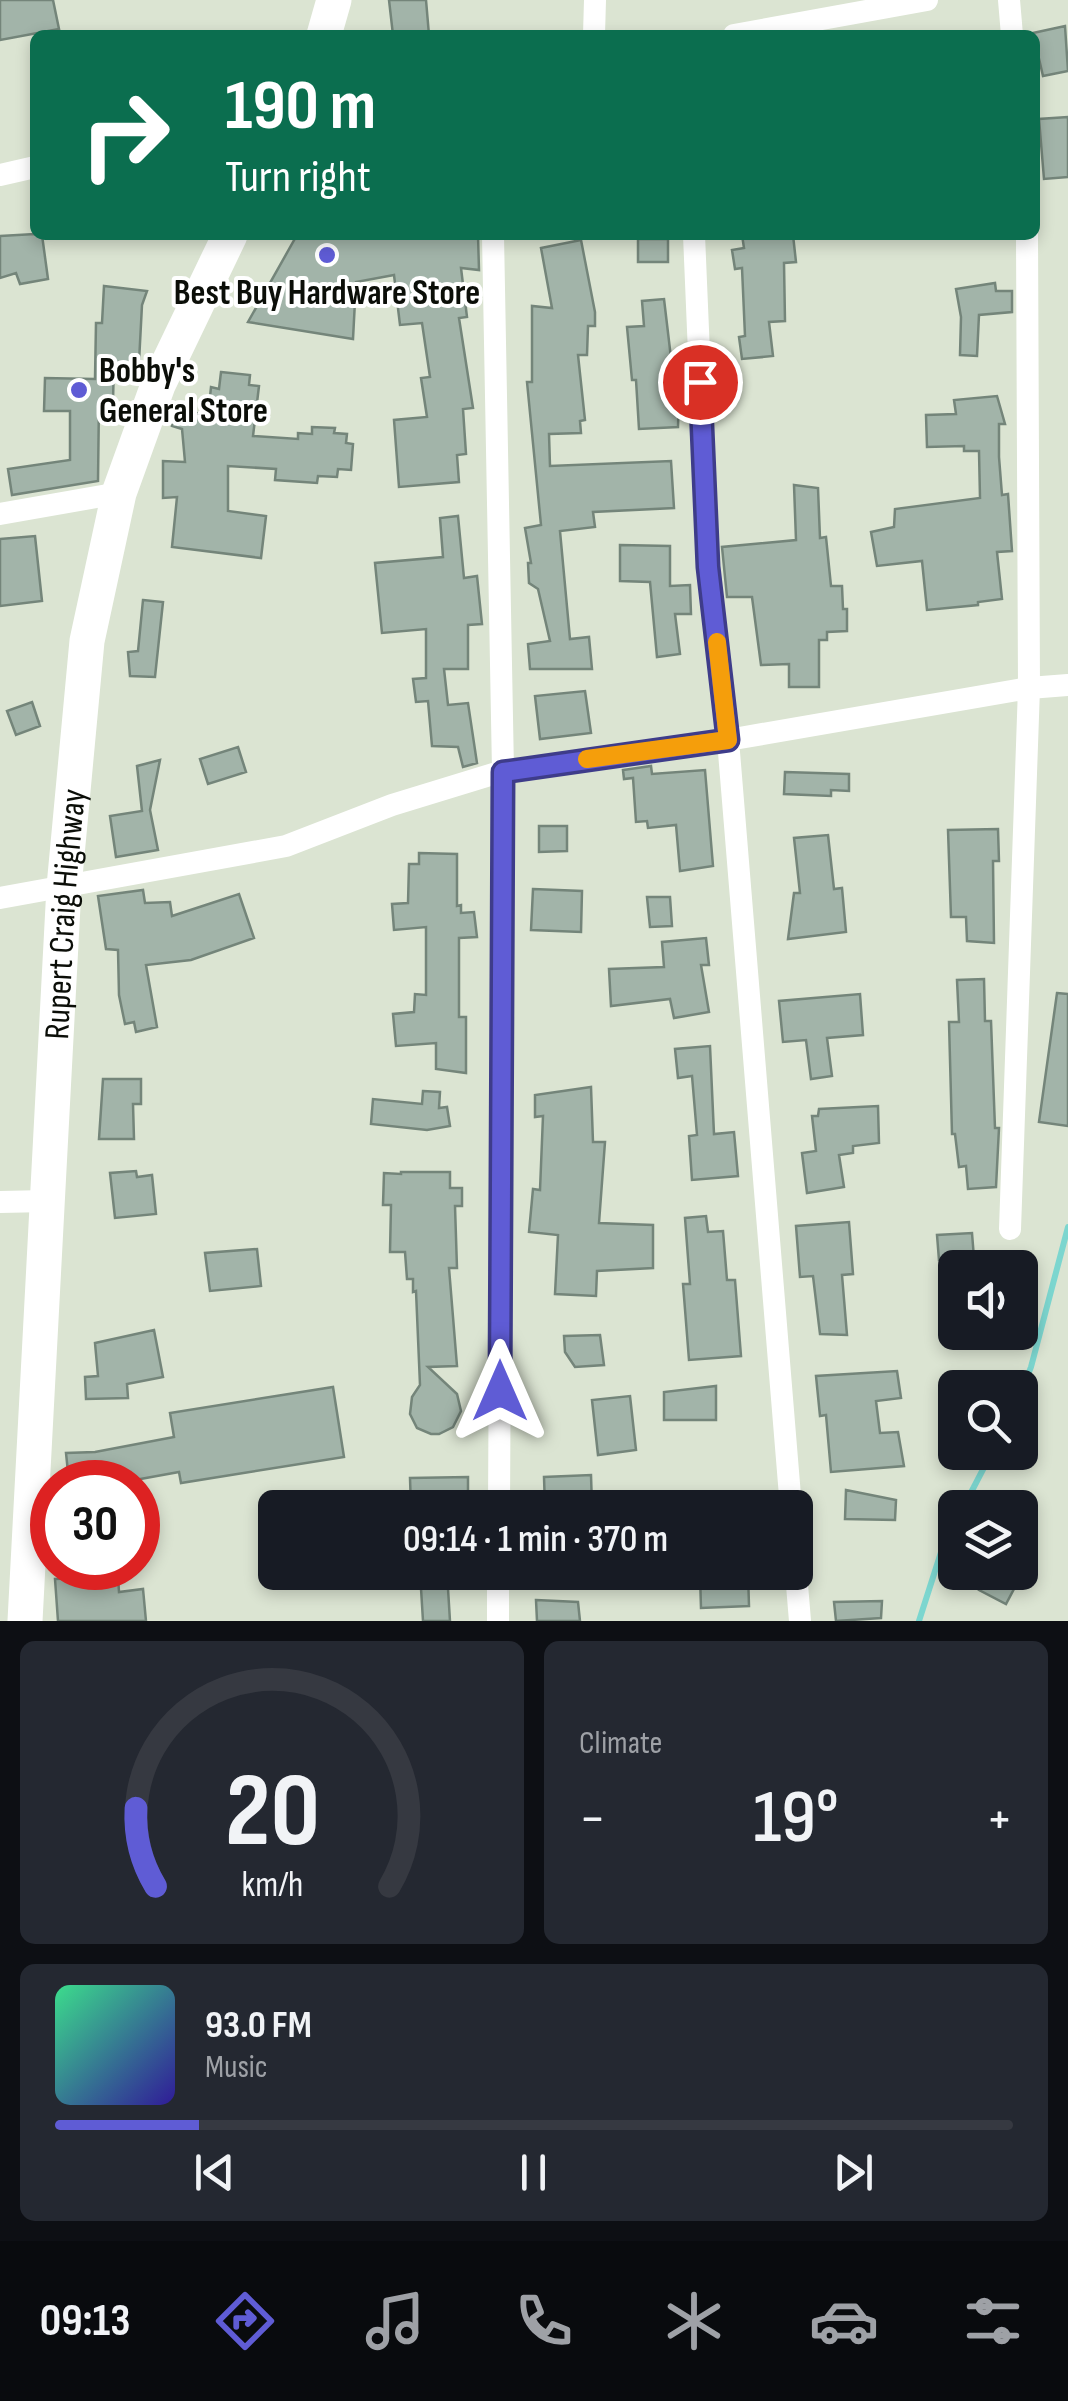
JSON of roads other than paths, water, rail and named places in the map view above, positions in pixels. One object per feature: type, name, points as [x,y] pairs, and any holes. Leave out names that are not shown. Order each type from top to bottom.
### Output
[{"type":"main road","points":[[325,30],[334,0]]},
{"type":"main road","name":"Rupert Craig Highway","points":[[26,1621],[64,886],[87,641],[119,493],[158,385],[228,240]]},
{"type":"street","points":[[594,30],[595,0]]},
{"type":"street","points":[[750,30],[815,10],[927,0]]},
{"type":"street","points":[[1009,0],[1012,30]]},
{"type":"street","points":[[0,174],[30,168]]},
{"type":"street","points":[[494,240],[503,772],[499,1490]]},
{"type":"street","points":[[694,240],[708,567],[728,740],[789,1490]]},
{"type":"street","points":[[1010,1228],[1029,688],[1027,240]]},
{"type":"street","points":[[0,514],[119,493]]},
{"type":"street","points":[[0,898],[286,846],[392,805],[503,772],[1068,685]]},
{"type":"street","points":[[0,1202],[47,1200]]},
{"type":"street","points":[[498,1590],[498,1621]]},
{"type":"street","points":[[797,1590],[800,1621]]},
{"type":"waterway","points":[[1030,1370],[1068,1227]]},
{"type":"waterway","points":[[972,1490],[983,1470]]},
{"type":"waterway","points":[[919,1621],[938,1562]]},
{"type":"place","name":"Best Buy Hardware Store","points":[[327,255]]},
{"type":"place","name":"Bobby's General Store","points":[[79,390]]}]
